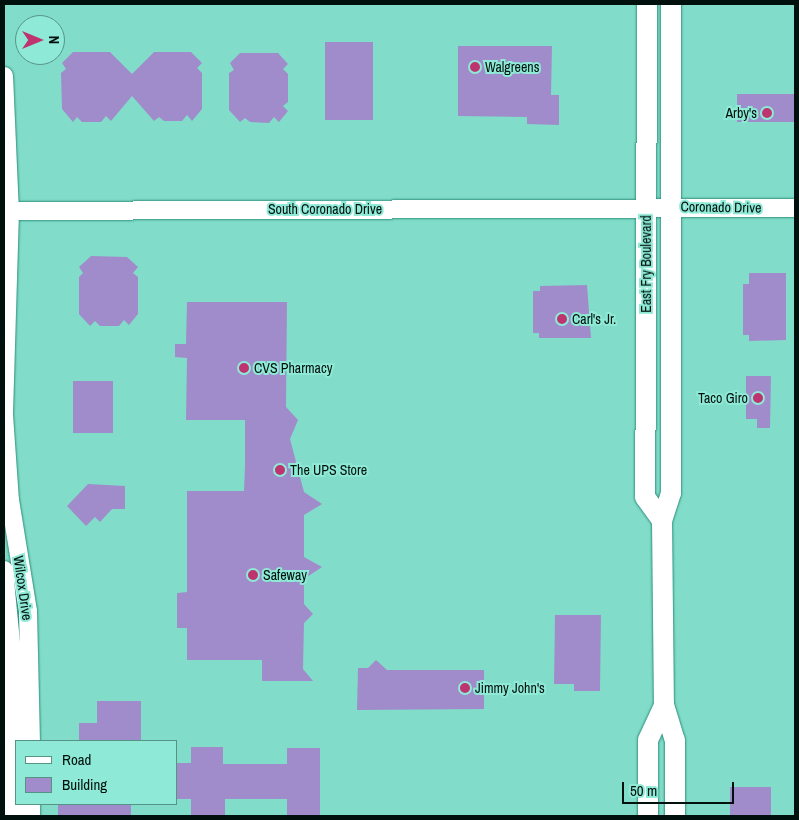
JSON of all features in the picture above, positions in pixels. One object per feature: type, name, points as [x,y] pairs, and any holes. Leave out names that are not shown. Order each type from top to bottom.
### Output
[{"type":"main road","name":"East Fry Boulevard","points":[[647,4],[646,497],[662,520]]},
{"type":"main road","name":"East Fry Boulevard","points":[[671,4],[671,493],[662,520],[664,706],[675,740],[675,816]]},
{"type":"main road","name":"East Fry Boulevard","points":[[648,816],[648,740],[664,706]]},
{"type":"street","name":"Wilcox Drive","points":[[4,76],[7,211],[4,414],[10,500],[28,611],[31,740]]},
{"type":"street","name":"Coronado Drive","points":[[646,207],[795,208]]},
{"type":"street","name":"South Coronado Drive","points":[[7,211],[646,207]]},
{"type":"street","name":"Wilcox Drive","points":[[4,570],[13,664],[14,816]]},
{"type":"building","points":[[325,42],[373,42],[373,120],[325,120]]},
{"type":"building","name":"Walgreens","points":[[458,46],[552,46],[551,95],[559,95],[559,125],[527,124],[527,117],[458,116]]},
{"type":"building","points":[[73,52],[110,52],[132,74],[154,52],[191,52],[202,63],[197,68],[202,73],[202,109],[192,121],[187,115],[182,121],[164,121],[159,117],[154,121],[132,96],[111,121],[106,116],[101,122],[82,122],[77,117],[73,122],[62,109],[61,73],[66,69],[63,65],[65,65],[65,60]]},
{"type":"building","points":[[240,53],[278,53],[288,64],[283,69],[288,74],[288,102],[283,106],[288,111],[279,122],[274,117],[269,123],[250,122],[245,118],[240,122],[229,110],[229,73],[234,70],[230,63]]},
{"type":"building","points":[[737,94],[795,94],[795,122],[737,122]]},
{"type":"building","points":[[91,256],[127,257],[138,267],[133,273],[138,277],[138,314],[129,325],[124,320],[119,326],[100,326],[95,321],[90,326],[79,314],[79,277],[83,273],[79,267]]},
{"type":"building","points":[[749,273],[786,273],[786,340],[749,341],[749,335],[743,335],[743,284],[749,284]]},
{"type":"building","name":"Carl's Jr.","points":[[587,285],[591,338],[539,338],[539,333],[533,333],[533,291],[540,291],[540,286]]},
{"type":"building","points":[[187,302],[287,302],[286,407],[298,420],[290,439],[304,492],[322,504],[304,515],[304,557],[322,567],[304,579],[304,604],[313,614],[304,623],[303,669],[313,681],[262,681],[262,660],[187,660],[187,628],[177,628],[177,593],[187,592],[187,491],[244,491],[245,420],[186,420],[187,358],[175,357],[175,344],[186,344]]},
{"type":"building","name":"Taco Giro","points":[[746,376],[771,376],[770,428],[757,428],[757,419],[746,419]]},
{"type":"building","points":[[73,381],[113,381],[113,433],[73,433]]},
{"type":"building","points":[[88,484],[125,486],[125,509],[112,509],[100,522],[95,517],[86,526],[67,506]]},
{"type":"building","points":[[555,615],[601,615],[600,691],[574,691],[574,684],[554,684]]},
{"type":"building","points":[[376,660],[387,670],[484,670],[484,709],[357,710],[358,668],[368,668]]},
{"type":"building","points":[[97,701],[141,701],[141,740],[79,740],[79,723],[97,723]]},
{"type":"building","points":[[191,747],[223,747],[223,764],[287,764],[287,748],[320,748],[320,816],[287,816],[287,799],[225,799],[225,816],[191,816],[191,799],[178,799],[178,763],[191,763]]},
{"type":"building","points":[[730,787],[771,787],[771,816],[730,816]]},
{"type":"building","points":[[58,805],[131,805],[131,815],[58,815]]},
{"type":"place","name":"Walgreens","points":[[475,67]]},
{"type":"place","name":"Arby's","points":[[767,113]]},
{"type":"place","name":"Carl's Jr.","points":[[562,319]]},
{"type":"place","name":"CVS Pharmacy","points":[[244,368]]},
{"type":"place","name":"Taco Giro","points":[[758,398]]},
{"type":"place","name":"The UPS Store","points":[[280,470]]},
{"type":"place","name":"Safeway","points":[[253,575]]},
{"type":"place","name":"Jimmy John's","points":[[465,688]]}]
